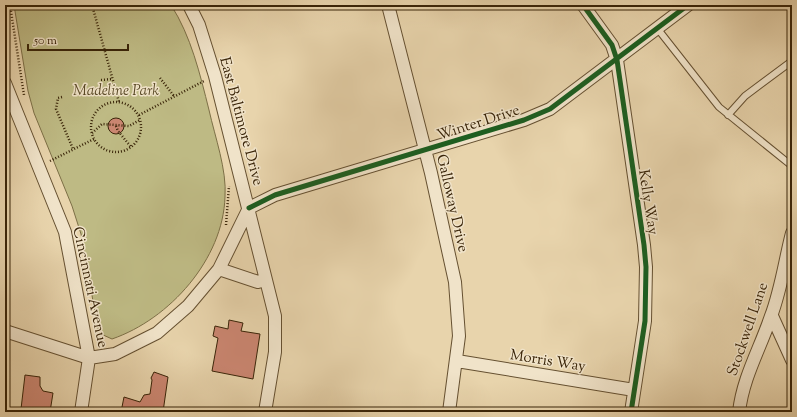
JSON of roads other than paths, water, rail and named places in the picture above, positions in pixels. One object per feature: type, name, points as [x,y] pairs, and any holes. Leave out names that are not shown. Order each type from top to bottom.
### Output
[{"type":"street","name":"East Baltimore Drive","points":[[189,5],[199,25],[208,77],[249,208],[275,316],[275,352],[265,412]]},
{"type":"street","name":"Galloway Drive","points":[[388,5],[425,151],[455,282],[459,336],[457,361],[449,412]]},
{"type":"street","name":"Kelly Way","points":[[583,5],[612,45],[617,60],[646,267],[645,321],[630,412]]},
{"type":"street","name":"Winter Drive","points":[[249,208],[275,195],[425,151],[524,120],[550,109],[688,5]]},
{"type":"street","name":"Cincinnati Avenue","points":[[5,83],[65,232],[89,358],[81,412]]},
{"type":"street","points":[[5,331],[89,358],[115,354],[157,333],[188,306],[218,269],[249,208]]},
{"type":"street","name":"Stockwell Lane","points":[[739,412],[741,398],[752,360],[772,316],[792,233]]},
{"type":"street","points":[[218,269],[258,282],[266,280]]},
{"type":"street","points":[[772,316],[792,360]]},
{"type":"street","name":"Morris Way","points":[[457,361],[634,390]]},
{"type":"lane","points":[[657,28],[696,81],[728,116],[792,166]]},
{"type":"lane","points":[[728,116],[745,96],[792,61]]},
{"type":"park label","name":"Madeline Park","points":[[116,90]]}]
